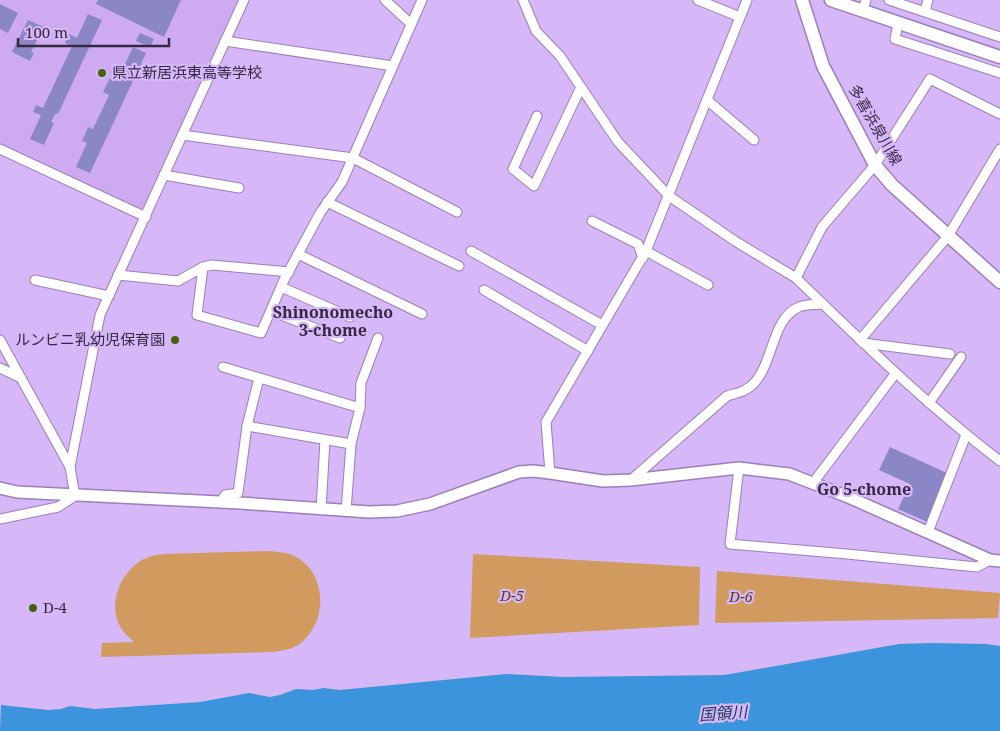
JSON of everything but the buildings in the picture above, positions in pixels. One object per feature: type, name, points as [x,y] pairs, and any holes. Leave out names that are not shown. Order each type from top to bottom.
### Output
[{"type":"main road","name":"多喜浜泉川線","points":[[802,0],[824,66],[875,165],[892,185],[1000,282]]},
{"type":"main road","points":[[831,0],[865,6],[898,23],[1000,57]]},
{"type":"street","points":[[70,467],[100,315],[244,0]]},
{"type":"street","points":[[385,0],[411,24]]},
{"type":"street","points":[[203,267],[197,314],[261,332],[281,287],[320,213],[342,182],[422,0]]},
{"type":"street","points":[[523,0],[536,30],[560,56],[618,142],[669,196],[735,241],[796,278],[895,374],[1000,461]]},
{"type":"street","points":[[698,0],[740,17]]},
{"type":"street","points":[[550,473],[546,422],[644,254],[747,0]]},
{"type":"street","points":[[889,0],[1000,37]]},
{"type":"street","points":[[925,11],[928,0]]},
{"type":"street","points":[[898,23],[895,39],[1000,73]]},
{"type":"street","points":[[225,41],[393,66]]},
{"type":"street","points":[[796,278],[822,227],[875,165],[930,79],[1000,114]]},
{"type":"street","points":[[537,116],[513,169],[534,186],[581,88]]},
{"type":"street","points":[[707,100],[754,140]]},
{"type":"street","points":[[182,135],[353,158],[456,212]]},
{"type":"street","points":[[0,149],[146,216]]},
{"type":"street","points":[[861,342],[948,236],[1000,149]]},
{"type":"street","points":[[164,175],[239,188]]},
{"type":"street","points":[[327,202],[459,266]]},
{"type":"street","points":[[592,221],[638,244],[644,254],[708,285]]},
{"type":"street","points":[[471,251],[602,325]]},
{"type":"street","points":[[298,254],[422,314]]},
{"type":"street","points":[[118,276],[178,281],[203,267],[212,265],[289,272]]},
{"type":"street","points":[[35,280],[109,296]]},
{"type":"street","points":[[281,287],[350,317]]},
{"type":"street","points":[[484,290],[588,351]]},
{"type":"street","points":[[631,480],[727,396],[746,389],[758,378],[777,334],[788,315],[800,306],[823,304]]},
{"type":"street","points":[[271,311],[340,338]]},
{"type":"street","points":[[346,511],[351,444],[360,408],[361,383],[378,338]]},
{"type":"street","points":[[0,340],[70,467],[75,496]]},
{"type":"street","points":[[861,342],[950,354]]},
{"type":"street","points":[[929,403],[961,357]]},
{"type":"street","points":[[223,367],[360,408]]},
{"type":"street","points":[[0,368],[22,379]]},
{"type":"street","points":[[813,483],[895,374]]},
{"type":"street","points":[[221,502],[224,495],[238,493],[247,426],[259,378]]},
{"type":"street","points":[[247,426],[351,444]]},
{"type":"street","points":[[928,532],[966,434]]},
{"type":"street","points":[[321,510],[325,440]]},
{"type":"street","points":[[739,468],[730,544],[977,567],[995,560]]},
{"type":"street","points":[[0,488],[17,492],[75,496],[221,502],[369,512],[397,511],[430,504],[519,472],[532,471],[603,481],[631,480],[739,468],[789,474],[846,496],[995,560]]},
{"type":"street","points":[[0,519],[58,507],[75,496]]},
{"type":"shaded area","name":"県立新居浜東高等学校","points":[[0,0],[238,0],[143,208],[138,210],[0,146]]},
{"type":"green space","points":[[269,551],[289,554],[304,562],[318,583],[320,609],[316,622],[310,633],[298,645],[272,652],[101,657],[102,643],[134,642],[122,630],[115,610],[118,590],[122,581],[127,573],[142,560],[164,554]]},
{"type":"green space","name":"D-5","points":[[473,554],[700,567],[699,625],[470,638]]},
{"type":"green space","name":"D-6","points":[[717,571],[1000,593],[998,618],[715,623]]},
{"type":"water","name":"国領川","points":[[931,643],[1000,646],[1000,731],[0,731],[1,705],[48,710],[70,706],[95,709],[200,702],[249,693],[270,697],[296,689],[313,690],[323,688],[340,690],[506,674],[563,677],[725,675],[899,644]]},
{"type":"place","name":"県立新居浜東高等学校","points":[[102,73]]},
{"type":"place","name":"ルンビニ乳幼児保育園","points":[[175,340]]},
{"type":"place","name":"D-4","points":[[33,608]]},
{"type":"district","name":"Shinonomecho 3-chome","points":[[333,321]]},
{"type":"district","name":"Go 5-chome","points":[[864,489]]}]
